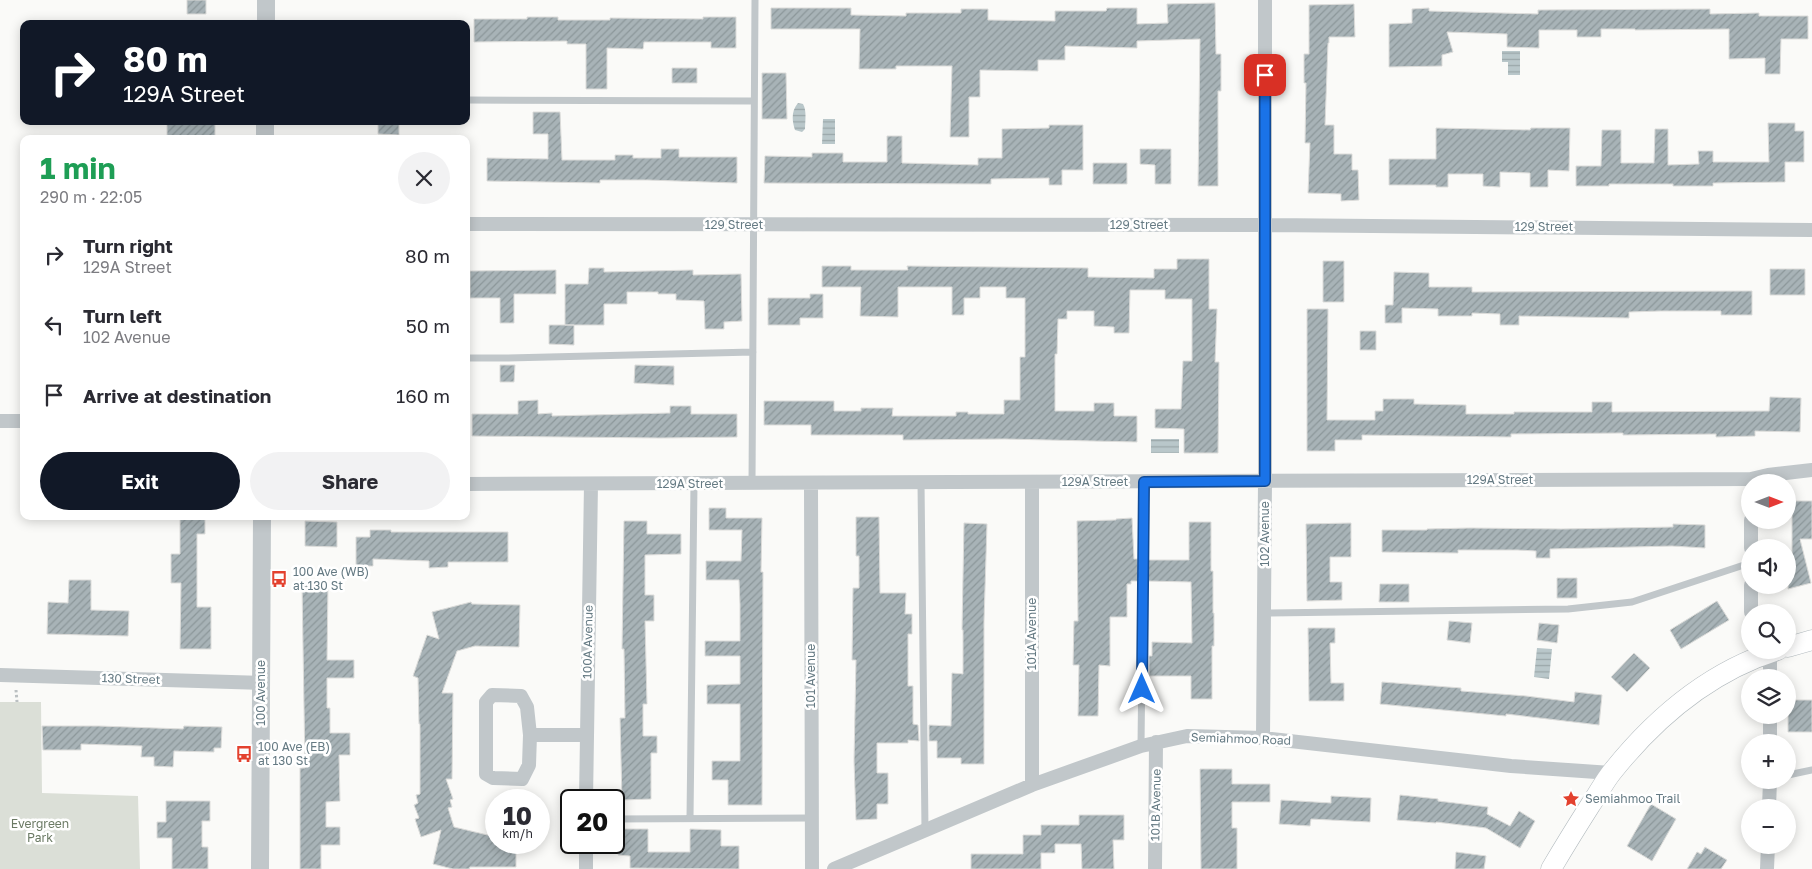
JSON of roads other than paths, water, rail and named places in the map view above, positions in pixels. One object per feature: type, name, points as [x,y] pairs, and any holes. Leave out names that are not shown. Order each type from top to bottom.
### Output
[{"type":"main road","points":[[1796,644],[1812,640]]},
{"type":"main road","points":[[1551,869],[1611,773],[1643,736],[1681,701],[1719,676],[1754,659]]},
{"type":"street","points":[[266,0],[266,20]]},
{"type":"street","name":"102 Avenue","points":[[1264,738],[1265,0]]},
{"type":"street","name":"129 Street","points":[[470,224],[1265,225],[1812,230]]},
{"type":"street","points":[[0,421],[20,421]]},
{"type":"street","name":"129A Street","points":[[1777,474],[1812,470]]},
{"type":"street","name":"129A Street","points":[[470,484],[1741,481]]},
{"type":"street","name":"101A Avenue","points":[[1032,482],[1032,785]]},
{"type":"street","name":"101 Avenue","points":[[811,483],[812,869]]},
{"type":"street","name":"100A Avenue","points":[[586,789],[590,484]]},
{"type":"street","name":"100 Avenue","points":[[260,869],[262,520]]},
{"type":"street","name":"130 Street","points":[[0,675],[262,683]]},
{"type":"street","points":[[492,696],[521,696],[528,707],[530,735],[529,766],[522,779],[492,778],[486,774],[486,702],[492,696]]},
{"type":"street","points":[[530,735],[586,735]]},
{"type":"street","name":"Semiahmoo Road","points":[[834,869],[1032,785],[1141,746],[1188,736],[1264,738],[1511,766],[1611,773]]},
{"type":"street","name":"101B Avenue","points":[[1155,869],[1156,742]]},
{"type":"street","points":[[586,854],[586,869]]},
{"type":"street","points":[[1767,869],[1768,854]]},
{"type":"lane","points":[[752,483],[755,0]]},
{"type":"lane","points":[[470,100],[754,101]]},
{"type":"lane","points":[[470,358],[753,352]]},
{"type":"lane","points":[[1141,746],[1144,482]]},
{"type":"lane","points":[[922,483],[925,829]]},
{"type":"lane","points":[[690,818],[694,484]]},
{"type":"lane","points":[[1264,613],[1568,609],[1632,602],[1741,566]]},
{"type":"lane","points":[[1796,773],[1812,770]]},
{"type":"lane","points":[[625,819],[811,818]]},
{"type":"place","name":"100 Ave (WB) at 130 St","points":[[279,579]]},
{"type":"place","name":"100 Ave (EB) at 130 St","points":[[244,754]]},
{"type":"place","name":"Semiahmoo Trail","points":[[1571,799]]},
{"type":"park label","name":"Evergreen Park","points":[[40,831]]}]
